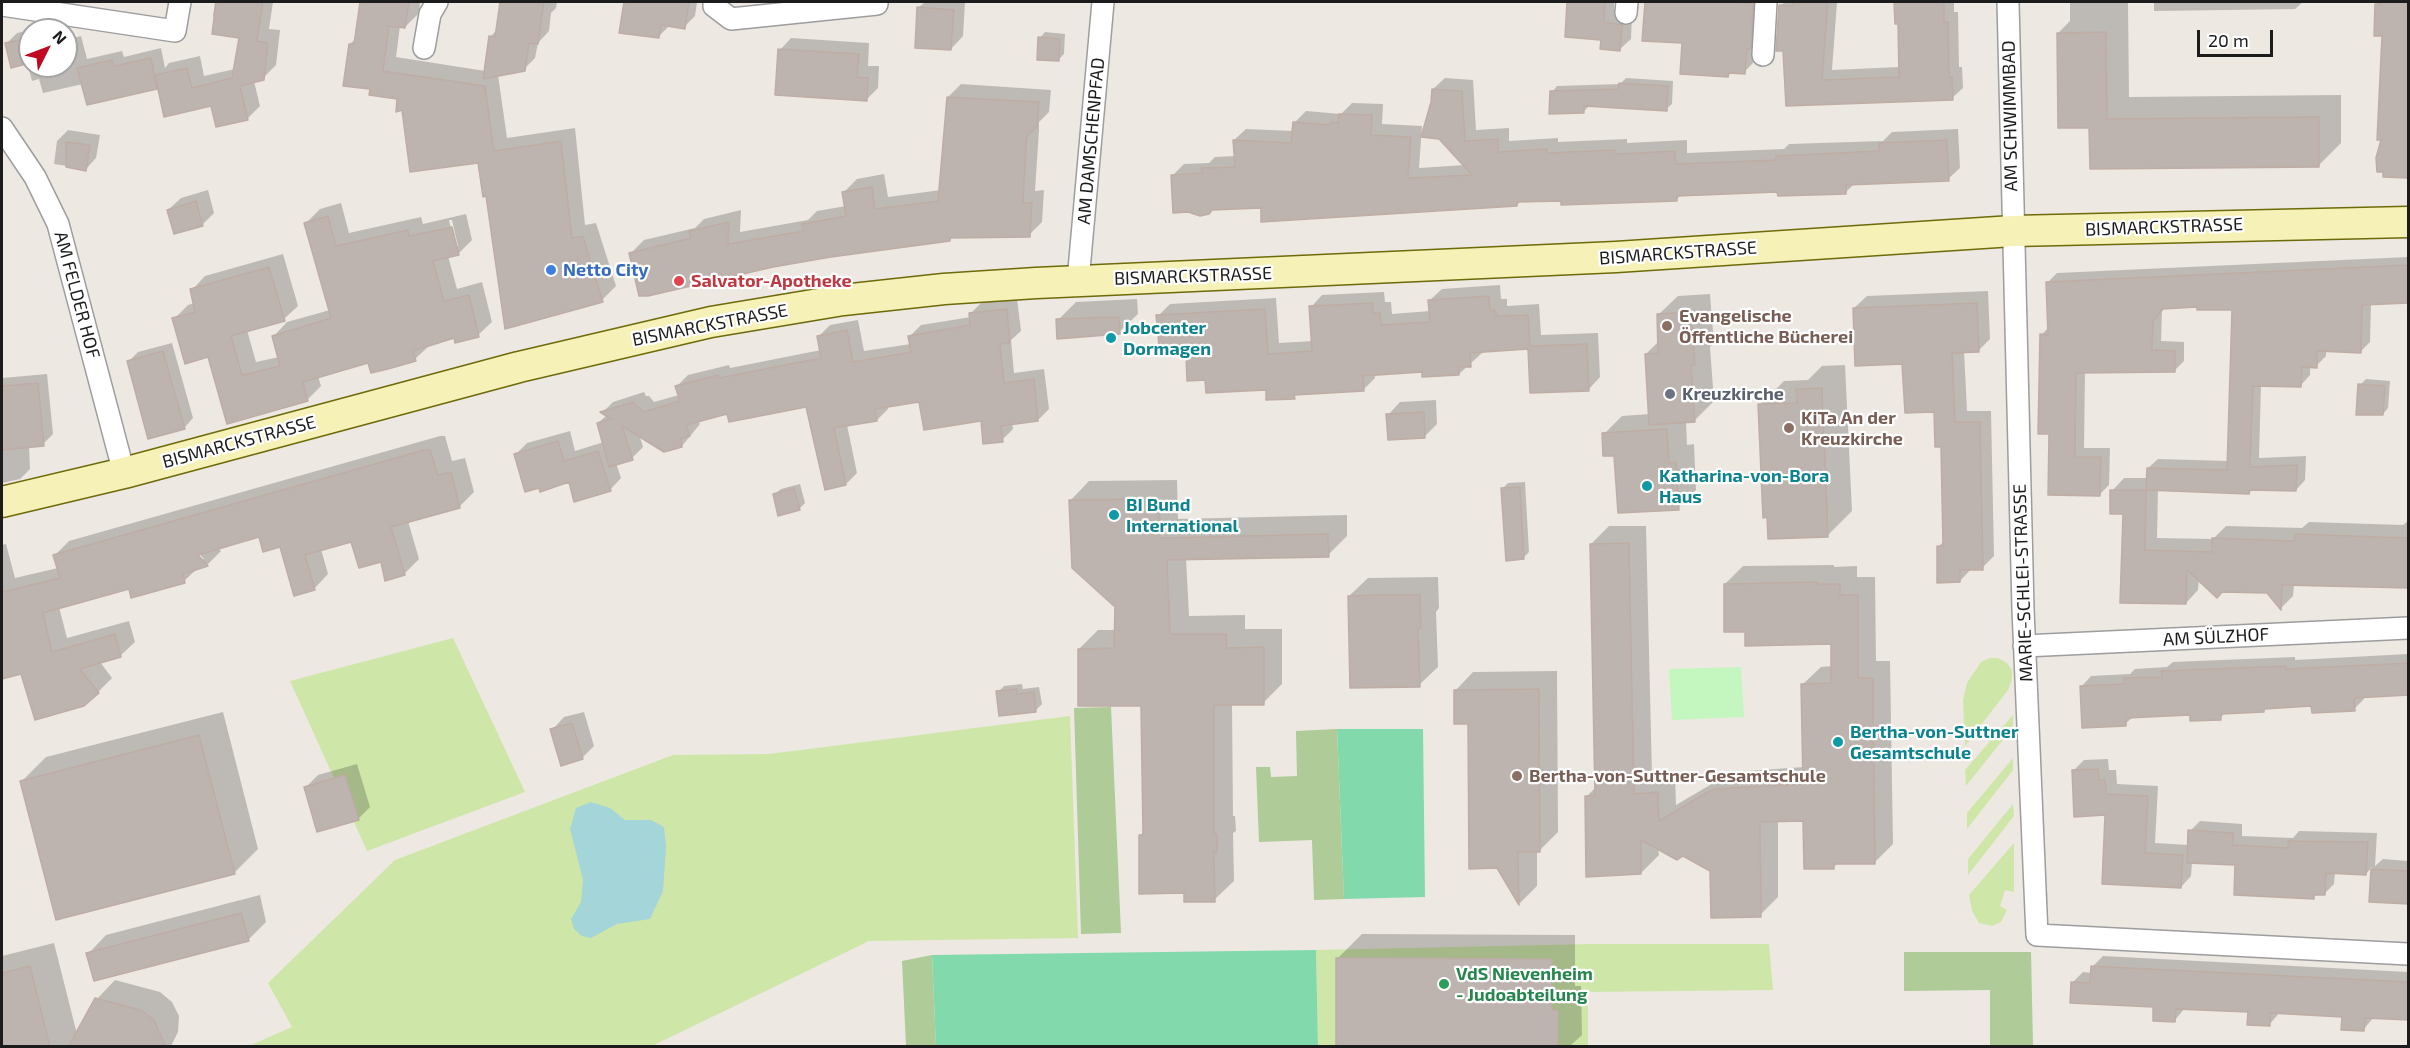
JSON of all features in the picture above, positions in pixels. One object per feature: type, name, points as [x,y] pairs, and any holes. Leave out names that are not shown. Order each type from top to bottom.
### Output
[{"type":"street","points":[[2,5],[175,31],[180,2]]},
{"type":"street","points":[[424,48],[430,14],[437,2]]},
{"type":"street","points":[[714,2],[714,6],[731,19],[877,4]]},
{"type":"street","name":"AM DAMSCHENPFAD","points":[[1078,281],[1103,2]]},
{"type":"street","points":[[1763,55],[1766,2]]},
{"type":"street","name":"AM SCHWIMMBAD","points":[[2008,2],[2013,231]]},
{"type":"street","name":"AM FELDER HOF","points":[[2,128],[35,177],[58,224],[84,315],[124,473]]},
{"type":"street","name":"BISMARCKSTRASSE","points":[[2,502],[124,473],[519,367],[711,322],[843,300],[933,290],[1078,281],[1616,257],[2013,231],[2409,222]]},
{"type":"street","name":"MARIE-SCHLEI-STRASSE","points":[[2013,231],[2024,646],[2037,936],[2409,954]]},
{"type":"street","name":"AM SÜLZHOF","points":[[2024,646],[2409,628]]},
{"type":"green space","points":[[453,638],[525,792],[367,851],[290,681]]},
{"type":"green space","points":[[1990,658],[1998,658],[2007,663],[2012,670],[2012,680],[2008,690],[1965,746],[1963,700],[1967,683],[1981,662]]},
{"type":"green space","points":[[1741,667],[1744,717],[1672,720],[1669,669]]},
{"type":"green space","points":[[1111,707],[1121,933],[1081,934],[1074,708]]},
{"type":"green space","points":[[2013,715],[2013,727],[1966,786],[1965,770]]},
{"type":"green space","points":[[1070,716],[1078,938],[869,941],[652,1046],[249,1046],[292,1027],[268,983],[395,860],[673,755],[769,754]]},
{"type":"green space","points":[[1337,729],[1344,899],[1314,900],[1312,840],[1259,842],[1256,767],[1270,767],[1271,777],[1297,776],[1296,731]]},
{"type":"green space","points":[[1337,729],[1423,729],[1425,897],[1344,899]]},
{"type":"green space","points":[[2013,758],[2013,770],[1967,829],[1967,813]]},
{"type":"green space","points":[[2013,804],[2014,816],[1968,875],[1968,859]]},
{"type":"green space","points":[[2014,843],[2014,892],[2005,890],[2000,906],[2007,910],[2001,922],[1992,926],[1979,923],[1972,911],[1969,895]]},
{"type":"green space","points":[[1591,944],[1769,944],[1773,990],[1588,992],[1588,1046],[1318,1046],[1316,950]]},
{"type":"green space","points":[[1316,950],[1318,1046],[936,1046],[932,955]]},
{"type":"green space","points":[[1904,952],[2031,952],[2033,1046],[1990,1046],[1990,990],[1904,991]]},
{"type":"green space","points":[[932,955],[936,1046],[906,1046],[902,961]]},
{"type":"water","points":[[591,802],[610,808],[625,820],[651,820],[664,827],[666,847],[663,891],[650,919],[617,924],[591,938],[582,936],[574,929],[571,919],[581,902],[583,880],[570,829],[576,808]]},
{"type":"building","points":[[216,2],[263,2],[257,41],[268,43],[264,80],[240,86],[248,120],[216,127],[211,106],[164,117],[155,75],[187,68],[192,88],[232,78],[239,38],[212,34]]},
{"type":"building","points":[[360,2],[409,2],[405,28],[389,26],[383,71],[485,86],[494,151],[561,141],[572,238],[583,236],[603,302],[505,329],[486,196],[483,197],[478,163],[410,172],[402,110],[396,112],[397,99],[369,95],[370,89],[343,86],[349,44],[354,44]]},
{"type":"building","points":[[500,2],[544,2],[538,44],[529,43],[525,71],[483,79],[489,36],[495,37]]},
{"type":"building","points":[[624,2],[689,2],[685,29],[661,25],[659,38],[619,33]]},
{"type":"building","points":[[1567,2],[1605,2],[1604,22],[1622,25],[1620,51],[1600,49],[1601,40],[1565,37]]},
{"type":"building","points":[[1645,2],[1753,4],[1751,49],[1747,49],[1745,74],[1729,73],[1728,77],[1680,74],[1682,43],[1642,41]]},
{"type":"building","points":[[1793,2],[1828,2],[1822,80],[1899,77],[1898,24],[1895,24],[1894,2],[1944,2],[1944,22],[1948,22],[1949,77],[1952,77],[1953,100],[1786,106],[1783,51],[1776,51],[1779,5],[1793,6]]},
{"type":"building","points":[[2382,2],[2409,2],[2409,178],[2383,177],[2383,172],[2377,172],[2376,158],[2381,140],[2377,140],[2382,36],[2374,36],[2375,4],[2382,4]]},
{"type":"building","points":[[917,7],[954,10],[951,50],[915,48]]},
{"type":"building","points":[[2106,32],[2107,119],[2319,117],[2319,167],[2090,169],[2089,128],[2058,128],[2057,33]]},
{"type":"building","points":[[1038,37],[1060,39],[1059,61],[1037,60]]},
{"type":"building","points":[[18,40],[18,66],[11,68],[5,43]]},
{"type":"building","points":[[778,49],[859,54],[857,77],[868,78],[867,101],[775,95]]},
{"type":"building","points":[[151,58],[157,89],[87,105],[78,68],[112,60],[114,66]]},
{"type":"building","points":[[1619,83],[1668,86],[1667,111],[1584,106],[1584,113],[1549,114],[1550,91],[1618,89]]},
{"type":"building","points":[[1432,89],[1462,91],[1465,141],[1498,139],[1498,152],[1547,149],[1547,153],[1615,150],[1616,154],[1675,151],[1676,164],[1776,160],[1776,156],[1879,151],[1879,143],[1947,140],[1949,181],[1846,185],[1846,194],[1778,196],[1777,192],[1677,196],[1677,201],[1561,205],[1561,201],[1517,202],[1517,206],[1261,222],[1261,208],[1212,210],[1209,214],[1200,216],[1188,212],[1173,213],[1171,175],[1202,173],[1201,168],[1235,167],[1233,140],[1291,143],[1293,122],[1331,125],[1331,122],[1338,123],[1339,114],[1372,115],[1371,135],[1411,137],[1408,178],[1472,175],[1439,139],[1421,137],[1431,102]]},
{"type":"building","points":[[947,97],[1039,102],[1037,127],[1027,136],[1026,145],[1023,203],[1032,203],[1030,237],[950,238],[950,241],[773,267],[648,296],[639,296],[629,253],[691,238],[689,231],[729,222],[728,244],[804,231],[802,224],[846,216],[842,192],[872,187],[875,209],[938,201]]},
{"type":"building","points":[[66,142],[90,145],[86,171],[66,167]]},
{"type":"building","points":[[196,201],[203,226],[174,234],[167,210]]},
{"type":"building","points":[[328,216],[336,246],[408,230],[409,236],[452,227],[459,255],[433,261],[444,301],[469,295],[479,337],[455,343],[454,338],[413,351],[416,361],[388,369],[371,373],[368,363],[303,382],[308,401],[227,424],[208,357],[185,364],[172,318],[195,312],[190,289],[269,267],[285,321],[231,336],[242,375],[280,366],[272,336],[331,318],[304,223]]},
{"type":"building","points":[[2409,265],[2409,303],[2362,305],[2361,353],[2317,351],[2317,368],[2302,367],[2301,387],[2253,386],[2250,467],[2297,465],[2296,491],[2250,490],[2249,494],[2146,490],[2147,468],[2227,470],[2232,310],[2197,310],[2197,307],[2163,309],[2153,321],[2152,350],[2175,351],[2175,372],[2076,373],[2075,457],[2101,457],[2100,496],[2048,495],[2049,434],[2038,434],[2040,334],[2048,335],[2046,282]]},
{"type":"building","points":[[1489,296],[1490,311],[1496,310],[1496,316],[1528,315],[1530,346],[1587,344],[1589,391],[1530,393],[1528,349],[1470,353],[1471,367],[1459,367],[1459,375],[1422,377],[1422,372],[1363,376],[1364,391],[1294,395],[1295,399],[1266,400],[1266,390],[1206,393],[1205,380],[1187,381],[1186,355],[1160,356],[1156,315],[1265,309],[1268,354],[1312,351],[1309,306],[1373,303],[1373,313],[1380,313],[1381,325],[1430,322],[1428,300]]},
{"type":"building","points":[[1977,303],[1979,352],[1952,353],[1955,422],[1980,422],[1983,570],[1960,570],[1960,582],[1937,583],[1937,546],[1943,546],[1941,447],[1935,447],[1934,412],[1905,413],[1902,364],[1855,366],[1853,308]]},
{"type":"building","points":[[1007,309],[1010,343],[1000,344],[1004,383],[1034,379],[1038,421],[1001,426],[1003,442],[983,444],[981,421],[924,430],[919,402],[875,409],[877,421],[834,428],[846,485],[825,490],[806,407],[729,422],[727,414],[686,425],[690,436],[681,439],[682,447],[664,452],[622,426],[633,460],[609,467],[597,423],[611,419],[600,412],[634,402],[635,406],[643,412],[680,401],[675,386],[718,375],[719,378],[821,358],[817,336],[847,330],[853,362],[911,352],[908,336],[970,325],[969,313]]},
{"type":"building","name":"Kreuzkirche","points":[[1691,312],[1695,365],[1691,365],[1695,422],[1649,425],[1645,354],[1658,353],[1657,314]]},
{"type":"building","points":[[1119,317],[1120,334],[1057,339],[1056,319]]},
{"type":"building","points":[[163,351],[185,429],[148,439],[127,361]]},
{"type":"building","points":[[38,383],[44,446],[2,450],[2,386]]},
{"type":"building","points":[[2358,384],[2385,386],[2383,415],[2356,415]]},
{"type":"building","points":[[1822,388],[1828,537],[1768,539],[1767,517],[1763,518],[1758,404],[1797,403],[1796,389]]},
{"type":"building","points":[[1424,412],[1425,438],[1388,440],[1386,414]]},
{"type":"building","name":"Katharina-von-Bora Haus","points":[[1667,429],[1669,463],[1676,462],[1679,510],[1618,513],[1614,456],[1603,456],[1602,433]]},
{"type":"building","points":[[558,441],[564,461],[598,451],[611,491],[574,502],[569,482],[540,492],[539,488],[525,492],[514,454]]},
{"type":"building","points":[[430,450],[438,475],[451,472],[460,508],[391,527],[405,575],[385,581],[381,562],[359,568],[351,542],[305,555],[315,590],[294,596],[280,547],[263,552],[259,537],[198,555],[208,566],[183,574],[185,583],[131,598],[129,589],[43,613],[52,652],[115,634],[121,657],[80,669],[99,693],[84,706],[35,720],[21,674],[2,679],[2,592],[60,578],[53,555]]},
{"type":"building","points":[[1520,487],[1524,559],[1506,561],[1501,488]]},
{"type":"building","points":[[794,488],[800,510],[778,516],[773,494]]},
{"type":"building","points":[[2110,490],[2146,490],[2145,550],[2212,552],[2212,538],[2294,541],[2295,534],[2409,538],[2409,588],[2282,585],[2281,610],[2267,593],[2222,592],[2217,598],[2187,570],[2186,604],[2120,603],[2123,514],[2110,514]]},
{"type":"building","points":[[1159,499],[1160,538],[1328,534],[1329,557],[1167,560],[1170,634],[1226,634],[1227,648],[1264,647],[1264,705],[1214,705],[1214,834],[1217,834],[1217,852],[1214,852],[1215,902],[1184,902],[1184,893],[1139,894],[1139,835],[1143,835],[1141,706],[1078,706],[1078,649],[1114,648],[1115,607],[1072,568],[1069,500]]},
{"type":"building","points":[[1629,543],[1634,794],[1658,792],[1659,821],[1713,789],[1803,784],[1801,684],[1831,683],[1831,644],[1745,646],[1745,632],[1724,632],[1724,584],[1817,582],[1817,584],[1840,584],[1840,595],[1858,595],[1858,678],[1873,678],[1875,864],[1834,864],[1834,869],[1804,869],[1803,821],[1760,822],[1761,917],[1711,918],[1710,871],[1683,856],[1677,860],[1641,840],[1641,874],[1586,877],[1585,796],[1595,796],[1590,544]]},
{"type":"building","points":[[1420,595],[1421,628],[1418,628],[1420,687],[1350,688],[1348,596]]},
{"type":"building","points":[[2409,663],[2409,695],[2354,698],[2355,711],[2312,713],[2311,706],[2264,709],[2264,712],[2221,714],[2221,720],[2190,721],[2190,715],[2126,718],[2126,726],[2082,728],[2080,686],[2124,684],[2124,678],[2162,677],[2161,671],[2286,666],[2286,669]]},
{"type":"building","points":[[1017,689],[1017,694],[1034,692],[1036,712],[999,716],[996,691]]},
{"type":"building","points":[[1539,689],[1540,852],[1518,852],[1519,905],[1497,868],[1469,869],[1468,724],[1454,724],[1454,690]]},
{"type":"building","points":[[572,723],[583,759],[561,766],[550,729]]},
{"type":"building","points":[[199,735],[235,874],[56,920],[20,781]]},
{"type":"building","points":[[2098,769],[2099,780],[2105,780],[2107,794],[2148,796],[2145,853],[2183,855],[2181,888],[2102,884],[2105,815],[2074,817],[2072,770]]},
{"type":"building","points":[[345,775],[359,820],[317,832],[304,787]]},
{"type":"building","points":[[2188,830],[2233,833],[2233,845],[2288,848],[2288,841],[2368,842],[2366,875],[2326,873],[2325,895],[2314,895],[2314,899],[2234,895],[2235,865],[2187,863]]},
{"type":"building","points":[[2371,869],[2409,871],[2409,904],[2369,902]]},
{"type":"building","points":[[241,913],[249,941],[94,981],[86,953]]},
{"type":"building","name":"VdS Nievenheim - Judoabteilung","points":[[1336,958],[1552,959],[1552,1010],[1558,1010],[1558,1047],[1336,1047]]},
{"type":"building","points":[[30,966],[50,1047],[2,1047],[2,973]]},
{"type":"building","points":[[2091,966],[2409,982],[2409,1020],[2365,1018],[2364,1031],[2341,1030],[2342,1017],[2270,1013],[2270,1026],[2247,1025],[2248,1012],[2176,1009],[2175,1022],[2153,1021],[2153,1007],[2070,1003],[2071,982],[2090,983]]},
{"type":"building","points":[[95,998],[141,1010],[154,1020],[166,1047],[68,1047]]},
{"type":"place","name":"Netto City","points":[[551,270]]},
{"type":"place","name":"Salvator-Apotheke","points":[[679,281]]},
{"type":"place","name":"Evangelische Öffentliche Bücherei","points":[[1667,326]]},
{"type":"place","name":"Jobcenter Dormagen","points":[[1111,338]]},
{"type":"place","name":"Kreuzkirche","points":[[1670,394]]},
{"type":"place","name":"KiTa An der Kreuzkirche","points":[[1789,428]]},
{"type":"place","name":"Katharina-von-Bora Haus","points":[[1647,486]]},
{"type":"place","name":"BI Bund International","points":[[1114,515]]},
{"type":"place","name":"Bertha-von-Suttner Gesamtschule","points":[[1838,742]]},
{"type":"place","name":"Bertha-von-Suttner-Gesamtschule","points":[[1517,776]]},
{"type":"place","name":"VdS Nievenheim - Judoabteilung","points":[[1444,984]]}]
